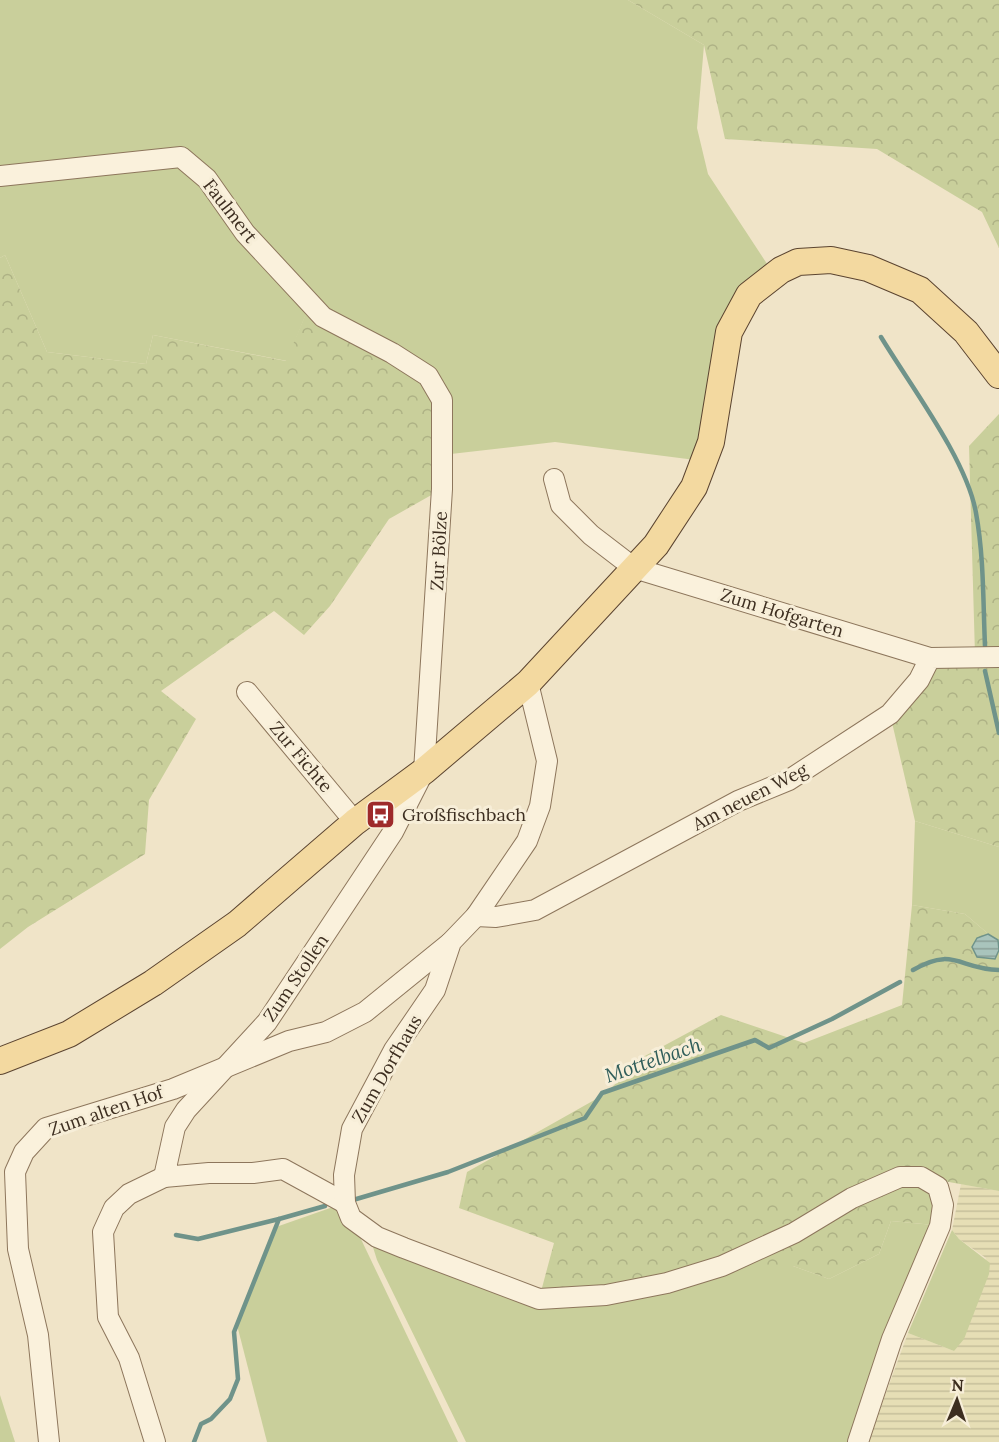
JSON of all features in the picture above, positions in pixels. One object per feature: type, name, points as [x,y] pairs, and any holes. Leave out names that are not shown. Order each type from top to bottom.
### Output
[{"type":"main road","points":[[0,1061],[69,1034],[153,983],[237,924],[355,822],[424,771],[528,683],[656,545],[694,487],[711,442],[729,332],[749,295],[781,270],[798,262],[831,260],[868,268],[920,290],[966,332],[999,375]]},
{"type":"street","name":"Faulmert","points":[[0,176],[181,157],[207,179],[245,233],[323,317],[392,353]]},
{"type":"street","name":"Zur Bölze","points":[[392,353],[428,376],[441,400],[442,500],[424,771]]},
{"type":"street","points":[[554,479],[561,505],[591,535],[634,568]]},
{"type":"street","name":"Zum Hofgarten","points":[[634,568],[930,658]]},
{"type":"street","points":[[930,658],[999,657]]},
{"type":"street","name":"Am neuen Weg","points":[[476,915],[496,917],[535,910],[738,801],[789,780],[890,714],[919,680],[930,658]]},
{"type":"street","name":"Zum Dorfhaus","points":[[345,1203],[344,1174],[352,1129],[394,1050],[435,990],[451,942],[476,915],[527,841],[540,806],[547,761],[528,683]]},
{"type":"street","name":"Zur Fichte","points":[[247,692],[355,822]]},
{"type":"street","name":"Zum Stollen","points":[[164,1177],[175,1127],[186,1110],[267,1022],[387,842],[424,771]]},
{"type":"street","name":"Zum alten Hof","points":[[50,1442],[38,1335],[18,1249],[15,1172],[24,1152],[46,1128],[173,1089],[289,1041],[326,1032],[365,1012],[451,942]]},
{"type":"street","points":[[155,1442],[129,1358],[108,1317],[105,1299],[103,1232],[114,1208],[129,1194],[164,1177],[283,1169],[345,1203],[351,1218],[377,1237],[539,1299],[606,1295],[667,1283],[722,1266],[794,1233],[862,1194],[900,1177],[921,1176],[938,1187],[943,1205],[940,1226],[892,1339],[858,1442]]},
{"type":"shaded area","points":[[961,1184],[999,1191],[999,1442],[868,1442],[908,1333],[954,1351],[986,1258],[959,1239],[952,1230]]},
{"type":"green space","points":[[0,0],[628,0],[704,45],[697,128],[708,174],[775,276],[749,295],[703,461],[555,442],[442,455],[310,304],[287,361],[153,335],[146,364],[47,352],[5,255],[0,258]]},
{"type":"green space","points":[[628,0],[999,0],[999,248],[982,212],[877,149],[725,139],[704,45]]},
{"type":"green space","points":[[5,255],[47,352],[146,364],[153,335],[286,361],[310,304],[392,353],[442,400],[442,489],[389,519],[330,606],[304,635],[274,611],[161,691],[196,719],[149,800],[145,854],[28,927],[0,949],[0,258]]},
{"type":"green space","points":[[999,414],[999,847],[915,821],[890,714],[930,658],[975,655],[969,446]]},
{"type":"green space","points":[[915,821],[999,847],[999,943],[965,914],[912,905]]},
{"type":"green space","points":[[912,905],[965,914],[999,943],[999,1191],[921,1177],[722,1266],[539,1299],[554,1243],[459,1208],[467,1172],[605,1094],[643,1057],[721,1015],[804,1043],[902,1005]]},
{"type":"green space","points":[[905,1184],[929,1189],[935,1199],[934,1225],[891,1221],[879,1254],[829,1279],[793,1266],[746,1266],[758,1252],[854,1200]]},
{"type":"green space","points":[[333,1207],[342,1213],[359,1235],[458,1442],[267,1442],[237,1325],[276,1227]]},
{"type":"green space","points":[[891,1221],[934,1225],[855,1442],[466,1442],[377,1260],[372,1244],[502,1291],[647,1297],[746,1266],[793,1266],[829,1279],[879,1254]]},
{"type":"green space","points":[[952,1230],[959,1239],[990,1263],[989,1274],[964,1339],[954,1351],[908,1333]]},
{"type":"green space","points":[[0,1395],[15,1442],[0,1442]]},
{"type":"water","points":[[988,934],[998,940],[999,950],[995,959],[977,957],[972,947],[977,938]]},
{"type":"waterway","points":[[881,337],[950,447],[971,492],[980,546],[985,646]]},
{"type":"waterway","points":[[985,671],[999,733]]},
{"type":"waterway","name":"Mottelbach","points":[[913,970],[927,963],[948,959],[999,970]]},
{"type":"waterway","name":"Mottelbach","points":[[353,1200],[448,1172],[585,1118],[602,1093],[755,1040],[769,1048],[832,1019],[900,982]]},
{"type":"waterway","name":"Mottelbach","points":[[194,1442],[201,1424],[211,1419],[230,1399],[238,1379],[234,1332],[279,1219],[325,1206]]},
{"type":"waterway","points":[[176,1235],[198,1239],[279,1219]]},
{"type":"place","name":"Großfischbach","points":[[381,815]]}]
